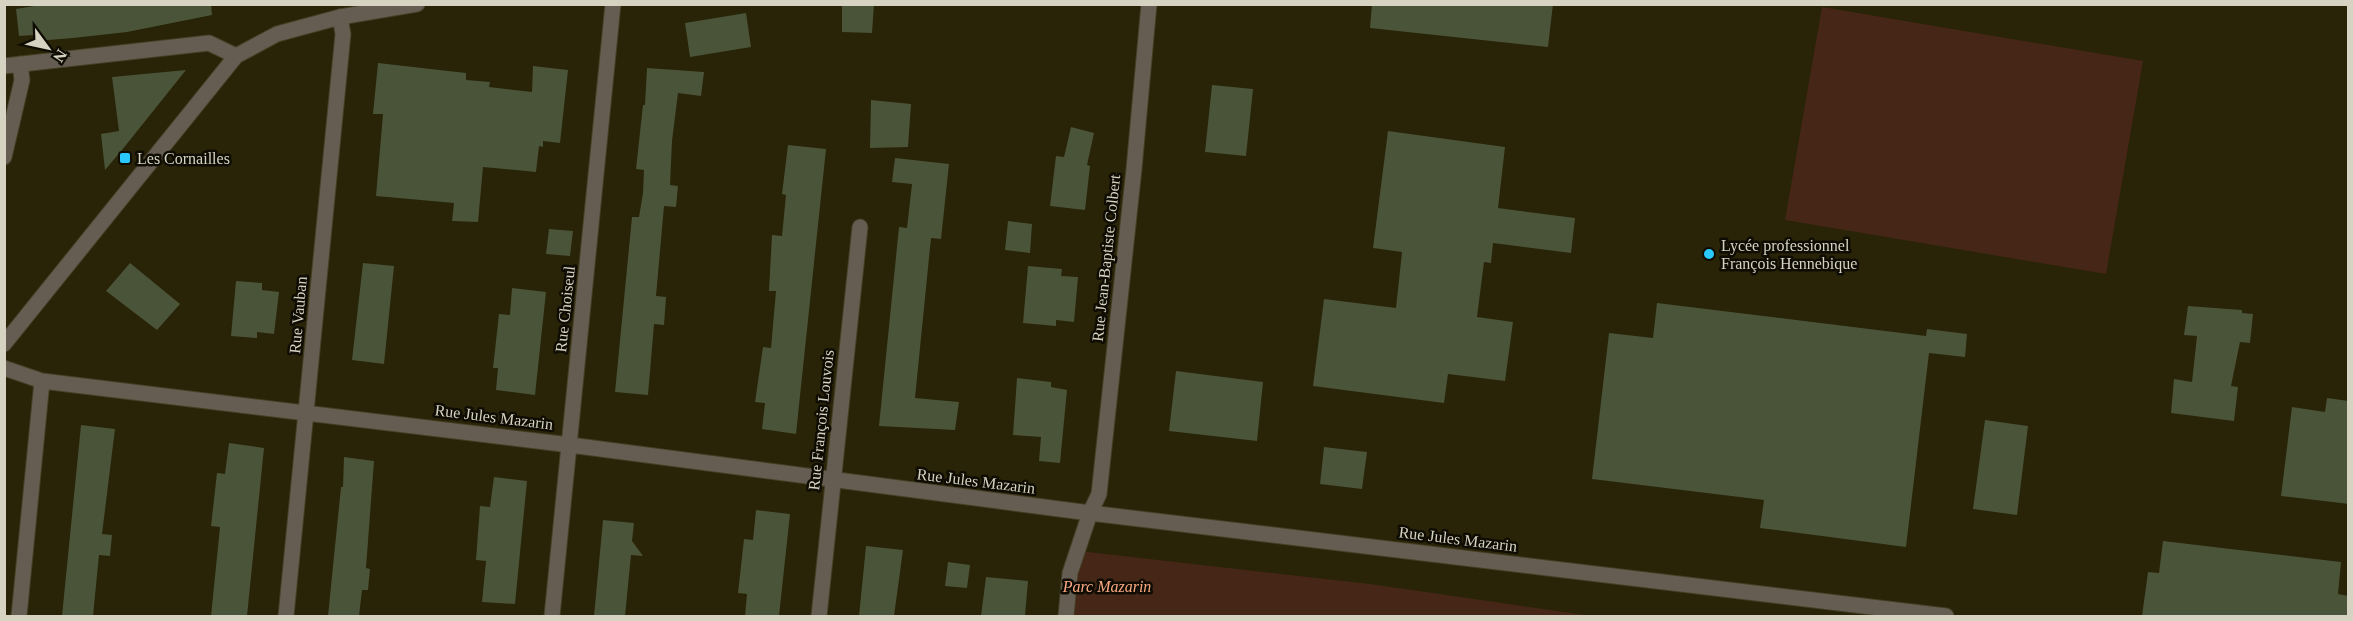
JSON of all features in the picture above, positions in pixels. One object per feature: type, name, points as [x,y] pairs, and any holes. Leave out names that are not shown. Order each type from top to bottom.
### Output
[{"type":"street","name":"Rue Choiseul","points":[[552,616],[613,4]]},
{"type":"street","name":"Rue Jean-Baptiste Colbert","points":[[1066,616],[1070,573],[1090,513],[1099,494],[1149,4]]},
{"type":"street","points":[[4,344],[236,56],[277,33],[340,17],[415,5]]},
{"type":"street","name":"Rue Vauban","points":[[286,616],[343,34],[340,17]]},
{"type":"street","points":[[4,66],[209,43],[236,56]]},
{"type":"street","points":[[4,157],[22,80],[20,64]]},
{"type":"street","name":"Rue François Louvois","points":[[819,616],[860,227]]},
{"type":"street","name":"Rue Jules Mazarin","points":[[4,368],[42,381],[570,445],[1090,513],[1946,616]]},
{"type":"street","points":[[19,616],[42,381]]},
{"type":"green space","points":[[1822,7],[2143,61],[2106,274],[1785,220]]},
{"type":"green space","name":"Parc Mazarin","points":[[1079,551],[1370,584],[1592,616],[1073,616]]},
{"type":"building","points":[[46,4],[211,4],[212,15],[127,32],[73,38],[35,41],[34,35],[19,36],[16,9]]},
{"type":"building","points":[[842,4],[874,4],[872,33],[842,32]]},
{"type":"building","points":[[1372,4],[1553,4],[1548,47],[1370,28]]},
{"type":"building","points":[[746,13],[751,47],[690,57],[685,23]]},
{"type":"building","points":[[378,63],[466,73],[466,80],[490,82],[489,87],[532,92],[533,66],[568,70],[560,143],[543,141],[543,147],[539,146],[536,172],[483,167],[478,222],[452,221],[454,203],[376,196],[383,114],[373,114]]},
{"type":"building","points":[[647,68],[704,72],[701,96],[678,93],[672,141],[670,185],[678,186],[676,207],[664,206],[656,296],[666,297],[664,325],[654,324],[648,395],[615,392],[632,217],[639,217],[643,193],[644,170],[636,169],[643,105],[645,105]]},
{"type":"building","points":[[186,70],[105,170],[101,134],[119,131],[112,77]]},
{"type":"building","points":[[1212,85],[1253,89],[1246,156],[1205,152]]},
{"type":"building","points":[[871,100],[911,104],[908,147],[870,148]]},
{"type":"building","points":[[1071,127],[1094,133],[1087,165],[1090,166],[1085,210],[1050,206],[1056,156],[1064,157]]},
{"type":"building","points":[[1388,131],[1505,147],[1498,208],[1575,218],[1571,253],[1493,243],[1491,263],[1484,262],[1477,317],[1513,322],[1505,381],[1448,374],[1444,403],[1313,386],[1324,299],[1396,308],[1402,252],[1373,248]]},
{"type":"building","points":[[788,145],[826,149],[796,434],[762,429],[765,403],[755,402],[763,347],[771,348],[776,291],[769,291],[772,235],[782,236],[786,195],[782,194]]},
{"type":"building","points":[[895,158],[949,164],[941,239],[931,238],[915,398],[959,402],[955,430],[879,426],[899,227],[907,228],[912,184],[892,182]]},
{"type":"building","points":[[1008,221],[1032,224],[1030,253],[1005,250]]},
{"type":"building","points":[[549,229],[573,231],[570,256],[546,254]]},
{"type":"building","points":[[130,263],[180,304],[157,330],[106,291]]},
{"type":"building","points":[[363,263],[394,266],[384,364],[352,360]]},
{"type":"building","points":[[1028,266],[1062,269],[1061,276],[1078,277],[1074,322],[1056,320],[1056,326],[1023,323]]},
{"type":"building","points":[[236,281],[262,283],[262,290],[279,292],[274,334],[257,332],[257,338],[231,336]]},
{"type":"building","points":[[512,288],[546,292],[535,395],[496,390],[498,368],[493,368],[499,314],[510,315]]},
{"type":"building","points":[[1657,303],[1926,336],[1927,329],[1967,334],[1965,357],[1929,353],[1906,547],[1760,528],[1764,500],[1592,479],[1609,333],[1653,338]]},
{"type":"building","points":[[2188,306],[2242,310],[2242,313],[2253,314],[2250,343],[2240,342],[2231,386],[2238,387],[2234,421],[2171,413],[2174,379],[2192,382],[2197,336],[2184,335]]},
{"type":"building","points":[[1176,371],[1263,382],[1257,441],[1169,431]]},
{"type":"building","points":[[1017,378],[1051,382],[1051,387],[1067,390],[1060,463],[1039,461],[1041,437],[1013,435]]},
{"type":"building","points":[[2327,398],[2349,401],[2349,504],[2281,496],[2292,407],[2325,412]]},
{"type":"building","points":[[1985,420],[2028,426],[2017,515],[1973,509]]},
{"type":"building","points":[[81,425],[115,429],[102,534],[112,535],[110,556],[99,555],[93,616],[62,616]]},
{"type":"building","points":[[229,443],[264,448],[247,616],[211,616],[220,527],[211,526],[217,473],[225,474]]},
{"type":"building","points":[[1324,447],[1367,452],[1362,489],[1320,484]]},
{"type":"building","points":[[344,457],[374,461],[366,568],[370,569],[368,590],[362,590],[359,616],[328,616],[341,487],[343,487]]},
{"type":"building","points":[[494,477],[527,481],[515,604],[482,602],[486,561],[476,560],[480,506],[490,507]]},
{"type":"building","points":[[756,510],[790,514],[779,616],[745,616],[747,594],[738,593],[744,539],[753,540]]},
{"type":"building","points":[[603,520],[634,523],[632,541],[643,556],[631,555],[625,616],[594,616]]},
{"type":"building","points":[[2163,541],[2341,562],[2338,594],[2349,596],[2349,616],[2142,616],[2148,572],[2159,573]]},
{"type":"building","points":[[866,546],[903,550],[894,616],[859,616]]},
{"type":"building","points":[[948,562],[970,565],[967,588],[945,586]]},
{"type":"building","points":[[986,577],[1028,581],[1025,616],[981,616]]},
{"type":"place","name":"Les Cornailles","points":[[125,158]]},
{"type":"place","name":"Lycée professionnel François Hennebique","points":[[1709,254]]}]
